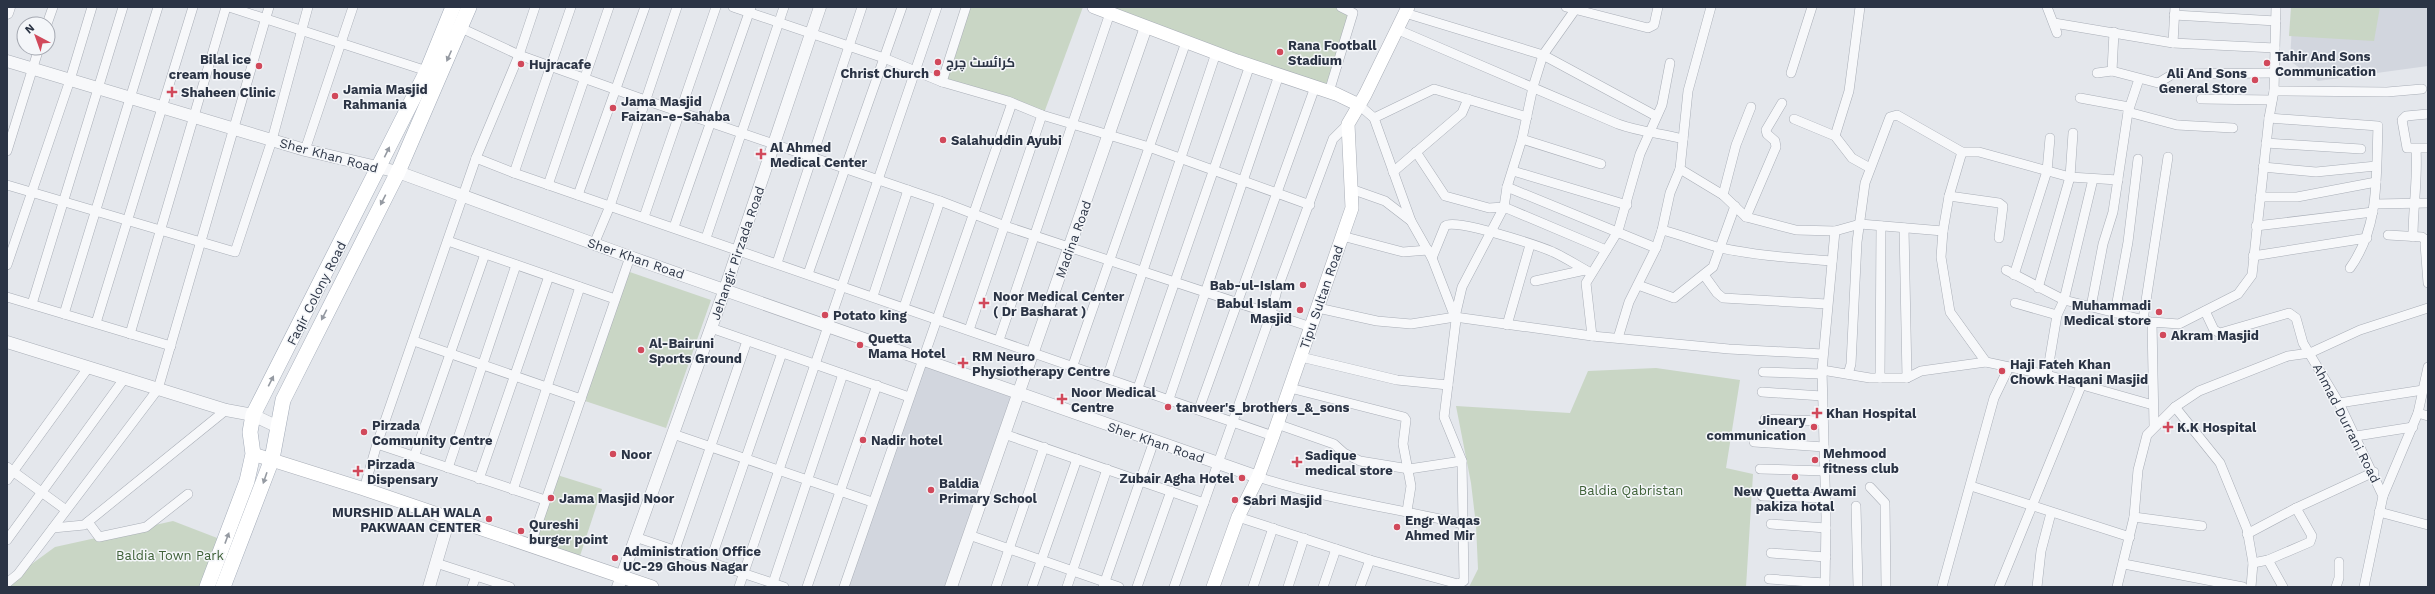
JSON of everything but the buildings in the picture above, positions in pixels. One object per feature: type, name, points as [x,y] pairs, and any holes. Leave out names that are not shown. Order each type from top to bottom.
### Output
[{"type":"main road","name":"Faqir Colony Road","points":[[207,587],[247,481],[253,454],[250,432],[253,415],[427,72],[453,7]]},
{"type":"main road","name":"Faqir Colony Road","points":[[223,587],[272,460],[283,400],[398,172],[469,7]]},
{"type":"main road","points":[[1094,7],[1216,53],[1315,87],[1359,105]]},
{"type":"main road","points":[[1348,124],[1406,10]]},
{"type":"main road","name":"Tipu Sultan Road","points":[[1213,587],[1238,517],[1258,478],[1352,208],[1348,124]]},
{"type":"main road","points":[[253,454],[364,489],[530,546],[619,582],[652,587]]},
{"type":"street","points":[[7,13],[9,7]]},
{"type":"street","points":[[7,265],[70,80],[92,7]]},
{"type":"street","points":[[32,304],[123,7]]},
{"type":"street","points":[[64,314],[158,7]]},
{"type":"street","points":[[96,323],[193,7]]},
{"type":"street","points":[[130,334],[226,7]]},
{"type":"street","points":[[229,7],[427,72]]},
{"type":"street","points":[[7,583],[18,574],[158,389],[270,7]]},
{"type":"street","points":[[7,185],[235,252],[272,140],[308,7]]},
{"type":"street","points":[[305,150],[342,44],[353,7]]},
{"type":"street","points":[[364,489],[377,444],[414,341],[476,158],[519,55],[535,7]]},
{"type":"street","points":[[514,173],[572,7]]},
{"type":"street","points":[[548,185],[609,7]]},
{"type":"street","points":[[578,195],[645,7]]},
{"type":"street","points":[[594,244],[610,206],[677,7]]},
{"type":"street","points":[[644,217],[716,7]]},
{"type":"street","points":[[733,7],[750,10],[811,34],[884,58],[942,82],[1012,103],[1042,115],[1149,147],[1310,204]]},
{"type":"street","points":[[706,238],[784,7]]},
{"type":"street","name":"Jehangir Pirzada Road","points":[[619,582],[725,290],[775,145],[820,7]]},
{"type":"street","points":[[776,263],[862,7]]},
{"type":"street","points":[[808,274],[902,7]]},
{"type":"street","points":[[739,587],[937,7]]},
{"type":"street","points":[[942,82],[966,7]]},
{"type":"street","points":[[1328,92],[1353,13],[1340,7]]},
{"type":"street","points":[[1238,517],[1370,560],[1461,583],[1464,581],[1462,461],[1444,417],[1455,317],[1462,287],[1504,207],[1507,187],[1522,139],[1533,87],[1543,55],[1572,8],[1648,28],[1654,25],[1658,7]]},
{"type":"street","points":[[1618,338],[1629,302],[1656,248],[1662,230],[1670,194],[1680,169],[1688,91],[1711,7]]},
{"type":"street","points":[[1791,73],[1812,7]]},
{"type":"street","points":[[1835,136],[1849,91],[1860,7]]},
{"type":"street","points":[[2047,7],[2057,33]]},
{"type":"street","points":[[2050,138],[2047,171],[2010,272],[2038,288],[2064,300],[2148,321],[2179,324],[2238,294],[2252,275],[2263,167],[2274,91],[2276,7]]},
{"type":"street","points":[[674,227],[750,10]]},
{"type":"street","points":[[1406,10],[1543,55],[1656,116]]},
{"type":"street","points":[[2173,43],[2175,11],[2276,21]]},
{"type":"street","points":[[999,340],[1110,14]]},
{"type":"street","points":[[2054,23],[2173,43],[2275,48]]},
{"type":"street","name":"Madina Road","points":[[951,587],[1017,393],[1070,248],[1146,27]]},
{"type":"street","points":[[461,28],[519,55],[616,90],[940,201],[1034,236],[1311,327]]},
{"type":"street","points":[[1396,29],[1618,124],[1642,133],[1650,131],[1683,139]]},
{"type":"street","points":[[2112,71],[2114,32]]},
{"type":"street","points":[[1073,366],[1186,42]]},
{"type":"street","points":[[1107,378],[1216,53]]},
{"type":"street","points":[[7,151],[37,56]]},
{"type":"street","name":"Sher Khan Road","points":[[7,61],[305,150],[398,172],[630,257],[1258,478]]},
{"type":"street","points":[[1592,336],[1586,283],[1588,272],[1606,250],[1618,231],[1627,205],[1640,154],[1662,105],[1670,63]]},
{"type":"street","points":[[1138,388],[1250,65]]},
{"type":"street","points":[[2097,72],[2112,71],[2158,83],[2174,74],[2274,73]]},
{"type":"street","points":[[1169,399],[1279,75]]},
{"type":"street","points":[[2091,307],[2103,244],[2113,212],[2129,109],[2139,79]]},
{"type":"street","points":[[1199,409],[1315,87]]},
{"type":"street","points":[[1374,118],[1434,89],[1527,117]]},
{"type":"street","points":[[2274,91],[2387,92],[2422,89]]},
{"type":"street","points":[[2080,98],[2129,109],[2177,125],[2233,128]]},
{"type":"street","points":[[1393,172],[1462,113],[1468,99]]},
{"type":"street","points":[[2201,99],[2272,100]]},
{"type":"street","points":[[844,587],[872,502],[1012,103]]},
{"type":"street","points":[[1746,217],[1776,147],[1776,141],[1767,134],[1766,130],[1782,103]]},
{"type":"street","points":[[1359,105],[1374,118],[1411,221],[1432,258],[1455,317]]},
{"type":"street","points":[[1723,195],[1736,145],[1752,107]]},
{"type":"street","points":[[2428,114],[2406,116],[2402,120],[2405,145],[2407,148],[2428,148]]},
{"type":"street","points":[[969,330],[1042,115]]},
{"type":"street","points":[[1848,374],[1851,364],[1857,242],[1865,183],[1890,117],[1897,115],[1962,152],[1979,152],[2070,177],[2118,180]]},
{"type":"street","points":[[2269,118],[2378,126],[2374,208],[2362,252],[2350,268]]},
{"type":"street","points":[[1794,119],[1835,136],[1852,158],[1870,168]]},
{"type":"street","points":[[1174,587],[1271,314],[1277,290],[1310,204],[1333,138],[1348,124]]},
{"type":"street","points":[[2038,288],[2070,177],[2073,133]]},
{"type":"street","points":[[1522,139],[1601,164]]},
{"type":"street","points":[[2266,143],[2361,149]]},
{"type":"street","points":[[2413,237],[2413,203],[2418,170],[2416,149]]},
{"type":"street","points":[[1416,152],[1445,196],[1489,208],[1504,207],[1606,250]]},
{"type":"street","points":[[1962,152],[1949,196],[1943,231],[1942,257],[1950,312],[1986,362]]},
{"type":"street","points":[[2154,426],[2148,321],[2168,157]]},
{"type":"street","points":[[476,158],[548,185],[874,296],[1233,422],[1334,444],[1344,453],[1360,462],[1408,469],[1462,461]]},
{"type":"street","points":[[2115,313],[2128,242],[2138,159]]},
{"type":"street","points":[[2263,167],[2316,172],[2376,166]]},
{"type":"street","points":[[1680,169],[1723,195],[1746,217],[1796,230],[1835,231],[1860,224],[1943,231]]},
{"type":"street","points":[[1513,171],[1627,205]]},
{"type":"street","points":[[2047,375],[2057,315],[2064,300],[2093,179]]},
{"type":"street","points":[[2260,197],[2297,198],[2376,182]]},
{"type":"street","points":[[1507,187],[1618,231],[1656,248]]},
{"type":"street","points":[[874,296],[908,190]]},
{"type":"street","points":[[1351,190],[1385,201],[1411,221]]},
{"type":"street","points":[[1949,196],[1999,203],[2004,210],[1999,238]]},
{"type":"street","points":[[904,307],[940,201]]},
{"type":"street","points":[[2256,226],[2374,208],[2413,203],[2428,203]]},
{"type":"street","points":[[1638,285],[1674,298],[1704,275],[1713,267],[1735,206]]},
{"type":"street","points":[[1432,258],[1447,224],[1492,232],[1554,252],[1588,272]]},
{"type":"street","points":[[1880,378],[1881,226]]},
{"type":"street","points":[[1904,228],[1907,378]]},
{"type":"street","points":[[1662,230],[1691,237],[1720,248],[1770,256],[1832,261]]},
{"type":"street","points":[[1768,579],[1825,585],[1826,498],[1822,372],[1835,231]]},
{"type":"street","points":[[2388,235],[2422,237],[2427,240],[2428,283]]},
{"type":"street","points":[[1342,236],[1403,252],[1428,250]]},
{"type":"street","points":[[2253,256],[2367,238]]},
{"type":"street","points":[[448,241],[615,299]]},
{"type":"street","points":[[1507,325],[1530,245]]},
{"type":"street","points":[[414,457],[485,254]]},
{"type":"street","points":[[530,546],[630,257]]},
{"type":"street","points":[[448,468],[516,265]]},
{"type":"street","points":[[1535,281],[1588,272]]},
{"type":"street","points":[[1704,275],[1717,293],[1723,298],[1828,304]]},
{"type":"street","points":[[479,478],[549,276]]},
{"type":"street","points":[[513,490],[580,287]]},
{"type":"street","points":[[7,297],[171,346]]},
{"type":"street","points":[[2015,303],[2057,315]]},
{"type":"street","points":[[1318,308],[1377,321],[1411,324],[1455,317],[1592,336],[1729,349],[1823,354]]},
{"type":"street","points":[[2117,587],[2130,537],[2134,516],[2138,470],[2147,435],[2154,426],[2175,407],[2206,388],[2288,356],[2310,352],[2360,330],[2428,308]]},
{"type":"street","name":"Ahmad Durrani Road","points":[[2205,311],[2214,330],[2220,333],[2289,313],[2293,314],[2303,343],[2310,352],[2339,403],[2374,472],[2383,496],[2364,587]]},
{"type":"street","points":[[711,328],[909,397]]},
{"type":"street","points":[[414,341],[450,355],[580,399]]},
{"type":"street","points":[[675,550],[747,341]]},
{"type":"street","points":[[7,342],[226,410],[253,415],[278,427]]},
{"type":"street","points":[[710,562],[782,353]]},
{"type":"street","points":[[1301,357],[1397,380],[1448,385]]},
{"type":"street","points":[[1763,372],[1822,372],[1880,378],[1907,378],[1921,371],[1986,362],[2047,375],[2081,386],[2153,405]]},
{"type":"street","points":[[1942,587],[1994,398],[2009,367]]},
{"type":"street","points":[[7,480],[11,468],[88,368]]},
{"type":"street","points":[[2383,496],[2418,413],[2428,368]]},
{"type":"street","points":[[773,583],[843,374]]},
{"type":"street","points":[[7,540],[124,379]]},
{"type":"street","points":[[807,587],[877,385]]},
{"type":"street","points":[[1998,587],[2081,386]]},
{"type":"street","points":[[1290,388],[1404,417],[1406,420],[1402,444],[1411,486],[1407,511]]},
{"type":"street","points":[[2339,403],[2423,390]]},
{"type":"street","points":[[1762,392],[1822,396]]},
{"type":"street","points":[[2175,407],[2220,463],[2247,534],[2253,563],[2251,587]]},
{"type":"street","points":[[53,528],[84,525],[226,410]]},
{"type":"street","points":[[2418,413],[2428,416]]},
{"type":"street","points":[[1765,419],[1823,421]]},
{"type":"street","points":[[2356,436],[2412,427]]},
{"type":"street","points":[[672,434],[872,502]]},
{"type":"street","points":[[1004,434],[1204,503]]},
{"type":"street","points":[[1104,585],[1154,441]]},
{"type":"street","points":[[1754,442],[1824,447]]},
{"type":"street","points":[[377,444],[545,500]]},
{"type":"street","points":[[996,587],[1044,447]]},
{"type":"street","points":[[1032,587],[1077,459]]},
{"type":"street","points":[[11,468],[66,510]]},
{"type":"street","points":[[1067,587],[1107,469]]},
{"type":"street","points":[[1760,469],[1825,472]]},
{"type":"street","points":[[2247,534],[2296,508],[2374,472]]},
{"type":"street","points":[[1258,478],[1301,491],[1355,503],[1407,511],[1463,524]]},
{"type":"street","points":[[1970,486],[2130,537]]},
{"type":"street","points":[[1870,487],[1885,503],[1886,587]]},
{"type":"street","points":[[1137,587],[1171,491]]},
{"type":"street","points":[[88,522],[100,537],[146,527],[188,494]]},
{"type":"street","points":[[1762,496],[1826,498]]},
{"type":"street","points":[[1856,506],[1858,587]]},
{"type":"street","points":[[2253,563],[2268,560],[2311,540],[2312,536],[2296,508]]},
{"type":"street","points":[[2380,512],[2428,525]]},
{"type":"street","points":[[2037,587],[2041,550],[2051,513]]},
{"type":"street","points":[[2134,516],[2202,526]]},
{"type":"street","points":[[429,587],[449,519]]},
{"type":"street","points":[[1771,524],[1826,528]]},
{"type":"street","points":[[1253,587],[1273,528]]},
{"type":"street","points":[[969,535],[1073,571],[1104,585],[1118,587]]},
{"type":"street","points":[[635,536],[784,587]]},
{"type":"street","points":[[1288,587],[1304,538]]},
{"type":"street","points":[[1323,587],[1336,549]]},
{"type":"street","points":[[1771,553],[1826,557]]},
{"type":"street","points":[[1360,587],[1370,560]]},
{"type":"street","points":[[2268,560],[2283,587]]},
{"type":"street","points":[[2336,587],[2339,562]]},
{"type":"street","points":[[436,563],[510,587]]},
{"type":"street","points":[[2124,564],[2243,587]]},
{"type":"street","points":[[472,587],[476,576]]},
{"type":"shaded area","points":[[2293,7],[2428,7],[2428,66],[2318,81],[2290,61]]},
{"type":"shaded area","name":"Baldia Primary School","points":[[922,359],[1017,393],[951,587],[844,587]]},
{"type":"green space","points":[[970,7],[1083,7],[1044,113],[947,80]]},
{"type":"green space","name":"Rana Football Stadium","points":[[1100,7],[1341,7],[1353,13],[1329,92]]},
{"type":"green space","points":[[2291,7],[2380,7],[2374,41],[2289,36]]},
{"type":"green space","points":[[624,270],[711,300],[666,428],[579,399]]},
{"type":"green space","name":"Baldia Qabristan","points":[[1656,368],[1740,380],[1726,468],[1753,474],[1746,587],[1469,587],[1478,569],[1476,525],[1471,483],[1456,406],[1570,413],[1588,371]]},
{"type":"green space","points":[[554,474],[602,489],[578,562],[530,546]]},
{"type":"green space","name":"Baldia Town Park","points":[[173,521],[225,541],[207,587],[7,587],[18,574],[55,547]]},
{"type":"place","name":"Rana Football Stadium","points":[[1280,52]]},
{"type":"place","name":"کرائسٹ چرچ","points":[[938,62]]},
{"type":"place","name":"Tahir And Sons Communication","points":[[2267,63]]},
{"type":"place","name":"Hujracafe","points":[[521,64]]},
{"type":"place","name":"Bilal ice cream house","points":[[259,66]]},
{"type":"place","name":"Christ Church","points":[[937,73]]},
{"type":"place","name":"Ali And Sons General Store","points":[[2255,80]]},
{"type":"place","name":"Shaheen Clinic","points":[[172,92]]},
{"type":"place","name":"Jamia Masjid Rahmania","points":[[335,96]]},
{"type":"place","name":"Jama Masjid Faizan-e-Sahaba","points":[[613,108]]},
{"type":"place","name":"Salahuddin Ayubi","points":[[943,140]]},
{"type":"place","name":"Al Ahmed Medical Center","points":[[761,154]]},
{"type":"place","name":"Bab-ul-Islam","points":[[1303,285]]},
{"type":"place","name":"Noor Medical Center ( Dr Basharat )","points":[[984,303]]},
{"type":"place","name":"Babul Islam Masjid","points":[[1300,310]]},
{"type":"place","name":"Muhammadi Medical store","points":[[2159,312]]},
{"type":"place","name":"Potato king","points":[[825,315]]},
{"type":"place","name":"Akram Masjid","points":[[2163,335]]},
{"type":"place","name":"Quetta Mama Hotel","points":[[860,345]]},
{"type":"place","name":"Al-Bairuni Sports Ground","points":[[641,350]]},
{"type":"place","name":"RM Neuro Physiotherapy Centre","points":[[963,363]]},
{"type":"place","name":"Haji Fateh Khan Chowk Haqani Masjid","points":[[2002,371]]},
{"type":"place","name":"Noor Medical Centre","points":[[1062,399]]},
{"type":"place","name":"tanveer's_brothers_&_sons","points":[[1168,407]]},
{"type":"place","name":"Khan Hospital","points":[[1817,413]]},
{"type":"place","name":"Jineary communication","points":[[1814,427]]},
{"type":"place","name":"K.K Hospital","points":[[2168,427]]},
{"type":"place","name":"Pirzada Community Centre","points":[[364,432]]},
{"type":"place","name":"Nadir hotel","points":[[863,440]]},
{"type":"place","name":"Noor","points":[[613,454]]},
{"type":"place","name":"Mehmood fitness club","points":[[1815,460]]},
{"type":"place","name":"Sadique medical store","points":[[1297,462]]},
{"type":"place","name":"Pirzada Dispensary","points":[[358,471]]},
{"type":"place","name":"New Quetta Awami pakiza hotal","points":[[1795,477]]},
{"type":"place","name":"Zubair Agha Hotel","points":[[1242,478]]},
{"type":"place","name":"Baldia Primary School","points":[[931,490]]},
{"type":"place","name":"Jama Masjid Noor","points":[[551,498]]},
{"type":"place","name":"Sabri Masjid","points":[[1235,500]]},
{"type":"place","name":"MURSHID ALLAH WALA PAKWAAN CENTER","points":[[489,519]]},
{"type":"place","name":"Engr Waqas Ahmed Mir","points":[[1397,527]]},
{"type":"place","name":"Qureshi burger point","points":[[521,531]]},
{"type":"place","name":"Administration Office UC-29 Ghous Nagar","points":[[615,558]]}]
